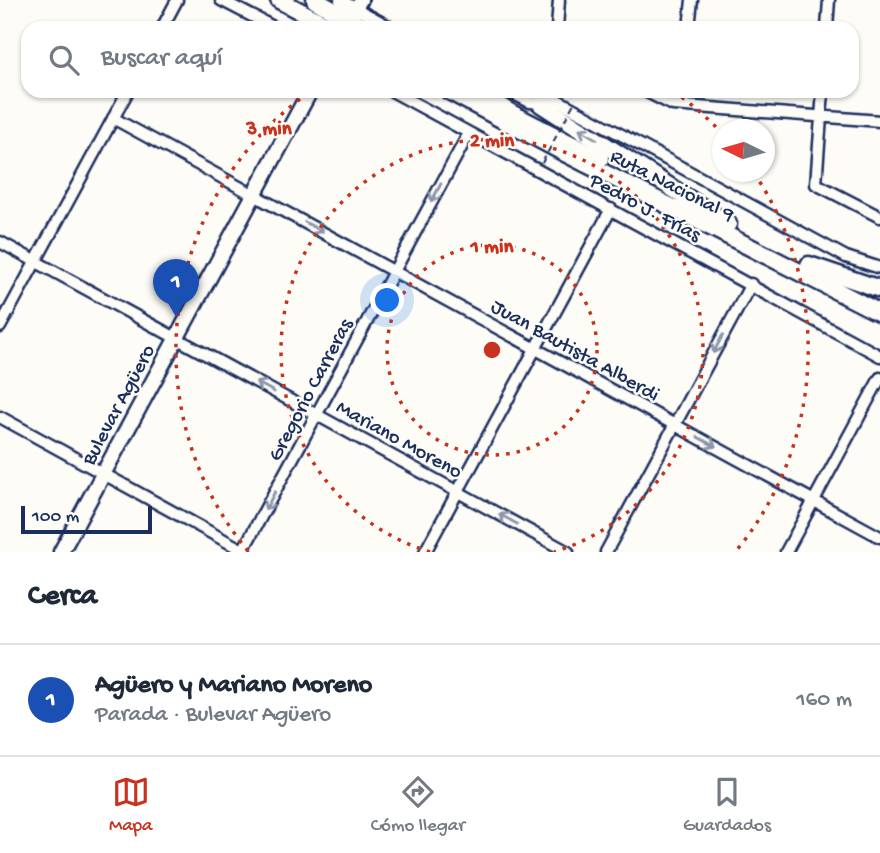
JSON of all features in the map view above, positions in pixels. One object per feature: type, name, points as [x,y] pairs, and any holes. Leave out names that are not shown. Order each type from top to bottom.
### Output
[{"type":"highway","points":[[279,0],[319,21]]},
{"type":"highway","points":[[315,0],[353,14]]},
{"type":"highway","name":"Ruta Nacional 9","points":[[462,98],[550,146],[880,313]]},
{"type":"highway","name":"Ruta Nacional 9","points":[[487,98],[511,113],[880,301]]},
{"type":"highway","points":[[548,98],[728,224]]},
{"type":"highway","points":[[809,265],[880,289]]},
{"type":"highway","points":[[821,283],[880,325]]},
{"type":"main road","name":"Bulevar Agüero","points":[[61,552],[306,98]]},
{"type":"street","points":[[166,21],[177,0]]},
{"type":"street","points":[[221,0],[262,21]]},
{"type":"street","points":[[340,0],[353,14],[372,21]]},
{"type":"street","points":[[558,21],[559,0]]},
{"type":"street","points":[[690,21],[692,0]]},
{"type":"street","points":[[828,21],[829,0]]},
{"type":"street","points":[[0,326],[124,98]]},
{"type":"street","name":"Pedro J. Frías","points":[[405,98],[880,356]]},
{"type":"street","points":[[522,98],[530,102],[544,98]]},
{"type":"street","points":[[549,98],[846,257],[880,268]]},
{"type":"street","points":[[659,98],[673,105],[880,121]]},
{"type":"street","points":[[683,105],[684,98]]},
{"type":"street","points":[[822,98],[816,184],[880,217]]},
{"type":"street","name":"Juan Bautista Alberdi","points":[[113,118],[880,537]]},
{"type":"street","name":"Gregorio Carreras","points":[[244,551],[469,133]]},
{"type":"street","points":[[425,552],[611,209]]},
{"type":"street","name":"Mariano Moreno","points":[[0,242],[568,552]]},
{"type":"street","points":[[606,552],[751,284]]},
{"type":"street","points":[[786,552],[880,378]]},
{"type":"street","points":[[0,417],[244,551]]},
{"type":"path","points":[[542,163],[574,103]]},
{"type":"place","name":"Agüero y Mariano Moreno","points":[[176,317]]}]
